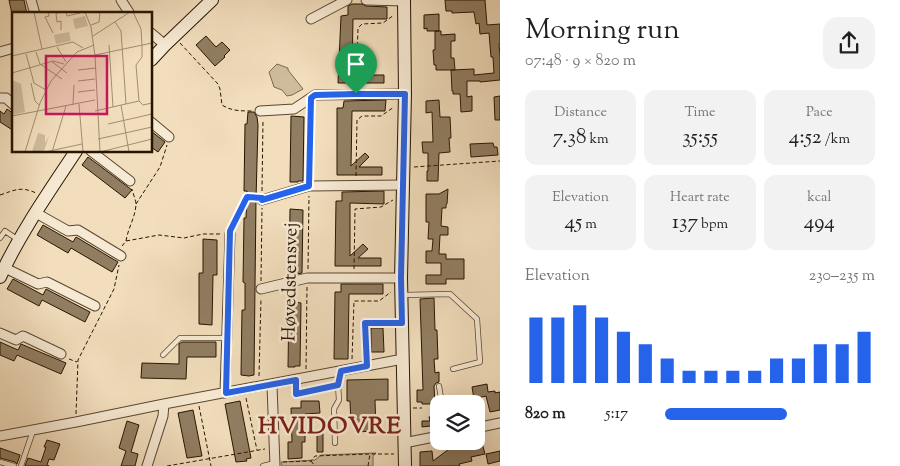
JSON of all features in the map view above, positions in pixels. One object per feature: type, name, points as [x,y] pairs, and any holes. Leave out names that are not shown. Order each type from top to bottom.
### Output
[{"type":"street","points":[[121,0],[129,12]]},
{"type":"street","points":[[152,59],[212,0]]},
{"type":"street","points":[[311,19],[348,0]]},
{"type":"street","points":[[366,0],[405,2],[401,278],[405,454],[430,441]]},
{"type":"street","points":[[152,33],[170,41]]},
{"type":"street","points":[[260,111],[294,110],[315,95],[405,96]]},
{"type":"street","points":[[0,98],[6,98],[12,102]]},
{"type":"street","points":[[152,123],[169,137]]},
{"type":"street","points":[[75,152],[45,198],[2,271],[38,284],[47,282],[95,306]]},
{"type":"street","points":[[92,152],[130,181]]},
{"type":"street","points":[[262,199],[309,186],[355,186],[403,190]]},
{"type":"street","points":[[36,213],[68,231],[78,230],[121,256]]},
{"type":"street","points":[[226,393],[230,234]]},
{"type":"street","points":[[261,289],[307,278],[401,278]]},
{"type":"street","points":[[0,333],[16,340],[23,336],[61,354]]},
{"type":"street","points":[[0,436],[403,359]]},
{"type":"street","points":[[272,385],[275,464]]},
{"type":"street","points":[[147,466],[164,404]]},
{"type":"street","points":[[485,426],[500,423]]},
{"type":"lane","points":[[0,238],[5,231],[20,240]]},
{"type":"lane","points":[[402,296],[450,294],[477,319],[480,362],[453,369]]},
{"type":"lane","points":[[367,366],[365,323],[402,323]]},
{"type":"lane","points":[[163,355],[180,338],[227,338]]},
{"type":"lane","points":[[335,443],[334,408],[339,400],[338,385],[341,371]]},
{"type":"lane","points":[[296,380],[296,394],[338,385]]},
{"type":"lane","points":[[439,386],[440,395]]},
{"type":"lane","points":[[21,466],[33,430]]},
{"type":"lane","points":[[0,462],[14,466]]},
{"type":"lane","points":[[263,466],[275,464]]},
{"type":"path","points":[[356,94],[358,28],[362,24],[383,23],[405,2]]},
{"type":"path","points":[[170,41],[218,84],[222,105],[228,109],[260,111]]},
{"type":"path","points":[[355,186],[357,120],[362,116],[381,116],[405,96]]},
{"type":"path","name":"Høvedstensvej","points":[[306,378],[311,98]]},
{"type":"path","name":"Høvedstensvej","points":[[259,387],[263,115],[260,111]]},
{"type":"path","points":[[136,204],[160,167],[169,137]]},
{"type":"path","points":[[403,167],[500,161]]},
{"type":"path","points":[[76,422],[78,360],[114,289],[122,247],[126,241],[127,231],[135,214],[136,204],[130,181]]},
{"type":"path","points":[[0,195],[22,188],[45,198]]},
{"type":"path","points":[[354,278],[355,209],[381,207],[403,190]]},
{"type":"path","points":[[126,241],[159,236],[184,238],[203,234],[230,234],[247,197],[262,199]]},
{"type":"path","points":[[61,354],[78,362]]},
{"type":"path","points":[[244,390],[256,450]]},
{"type":"path","points":[[198,398],[211,466]]},
{"type":"path","points":[[167,466],[274,447]]},
{"type":"path","points":[[368,466],[370,454]]},
{"type":"path","points":[[311,461],[315,456],[405,454]]},
{"type":"path","points":[[304,461],[304,466]]},
{"type":"path","points":[[275,464],[311,461]]},
{"type":"path","points":[[311,461],[315,466]]},
{"type":"shaded area","points":[[277,64],[288,68],[303,89],[287,96],[282,90],[274,87],[269,72]]},
{"type":"shaded area","points":[[376,453],[373,456],[373,466],[282,466],[281,462],[315,460],[321,455]]},
{"type":"building","points":[[9,0],[24,0],[27,12],[12,12],[12,14]]},
{"type":"building","points":[[445,0],[485,0],[487,25],[500,24],[500,80],[467,81],[467,97],[472,96],[472,111],[461,112],[460,94],[453,94],[452,91],[451,70],[474,69],[474,75],[494,73],[489,33],[480,34],[479,23],[476,24],[474,12],[452,13],[452,11],[446,11]]},
{"type":"building","points":[[352,4],[387,7],[387,19],[353,19],[352,74],[366,61],[371,66],[361,75],[384,75],[384,83],[338,83],[341,16],[348,15],[348,6]]},
{"type":"building","points":[[439,14],[439,31],[427,31],[427,28],[424,29],[424,15]]},
{"type":"building","points":[[435,31],[441,31],[441,35],[455,34],[455,41],[451,41],[451,58],[454,58],[455,70],[436,70],[433,50],[435,50]]},
{"type":"building","points":[[206,36],[216,47],[222,42],[230,50],[215,66],[196,45]]},
{"type":"building","points":[[500,96],[500,120],[495,120],[494,97]]},
{"type":"building","points":[[386,100],[385,111],[352,111],[351,166],[365,153],[369,157],[359,167],[382,167],[382,175],[337,175],[337,108],[343,108],[344,101]]},
{"type":"building","points":[[439,100],[440,117],[450,117],[450,152],[439,153],[438,181],[427,181],[428,153],[423,153],[422,142],[433,142],[432,112],[426,113],[426,101]]},
{"type":"building","points":[[7,109],[12,113],[12,130],[0,122],[0,111],[4,114]]},
{"type":"building","points":[[248,112],[254,112],[258,125],[254,375],[249,376],[241,375],[242,310],[245,310],[245,283],[243,282],[244,218],[246,218],[247,191],[244,191],[245,124],[247,124]]},
{"type":"building","points":[[291,116],[304,117],[303,181],[298,182],[290,182]]},
{"type":"building","points":[[152,132],[165,142],[158,152],[152,148]]},
{"type":"building","points":[[493,143],[494,147],[497,147],[498,155],[471,157],[470,144]]},
{"type":"building","points":[[88,157],[132,190],[125,198],[82,165]]},
{"type":"building","points":[[448,189],[446,208],[442,208],[441,226],[448,227],[448,235],[440,235],[439,254],[446,254],[446,259],[464,259],[464,279],[446,279],[446,284],[426,284],[426,275],[441,275],[441,263],[426,263],[426,251],[432,251],[433,239],[428,239],[429,222],[426,222],[426,194],[439,194]]},
{"type":"building","points":[[384,191],[384,204],[350,203],[350,256],[363,244],[368,249],[358,258],[381,258],[381,266],[335,266],[336,201],[342,201],[342,192]]},
{"type":"building","points":[[290,209],[303,210],[302,273],[297,274],[289,274]]},
{"type":"building","points":[[43,225],[73,242],[76,237],[118,262],[112,272],[71,248],[68,253],[37,235]]},
{"type":"building","points":[[203,239],[217,240],[217,275],[213,275],[212,325],[199,324],[199,273],[203,273]]},
{"type":"building","points":[[13,279],[43,295],[46,289],[90,312],[85,322],[42,300],[39,306],[7,289]]},
{"type":"building","points":[[341,284],[383,284],[383,294],[349,294],[348,359],[334,359],[335,292],[341,292]]},
{"type":"building","points":[[434,298],[438,359],[434,359],[435,373],[439,372],[439,382],[434,386],[434,395],[430,395],[430,404],[417,402],[417,390],[423,390],[420,299]]},
{"type":"building","points":[[289,301],[301,303],[300,366],[295,367],[288,367]]},
{"type":"building","points":[[371,328],[383,328],[384,352],[371,352]]},
{"type":"building","points":[[0,342],[18,350],[21,344],[66,363],[61,374],[17,355],[14,361],[0,355]]},
{"type":"building","points":[[182,342],[216,342],[216,357],[187,357],[186,379],[141,378],[142,363],[179,364],[179,344]]},
{"type":"building","points":[[388,379],[388,400],[375,400],[376,431],[355,432],[355,423],[351,423],[350,401],[347,401],[347,380]]},
{"type":"building","points":[[487,384],[488,392],[500,392],[500,410],[490,412],[486,396],[473,395],[472,387]]},
{"type":"building","points":[[240,401],[251,458],[246,459],[247,461],[236,462],[225,404]]},
{"type":"building","points":[[301,401],[319,401],[320,413],[305,414],[305,442],[302,442],[302,458],[288,459],[288,442],[292,442],[291,408],[301,408]]},
{"type":"building","points":[[193,410],[202,456],[187,458],[178,413]]},
{"type":"building","points":[[127,421],[139,425],[131,452],[138,454],[135,466],[121,466],[126,451],[119,448]]},
{"type":"building","points":[[422,421],[430,421],[430,426],[422,427]]},
{"type":"building","points":[[317,432],[323,432],[323,452],[317,452]]},
{"type":"building","points":[[47,440],[60,444],[54,460],[49,459],[47,465],[49,466],[25,466],[28,458],[41,462]]},
{"type":"building","points":[[0,448],[20,455],[17,464],[0,458]]},
{"type":"building","points":[[448,450],[484,450],[485,454],[471,457],[472,461],[459,464],[460,466],[420,466],[420,452],[432,451],[433,461]]},
{"type":"building","points":[[500,451],[500,461],[488,464],[486,454]]},
{"type":"district","name":"HVIDOVRE","points":[[330,427]]},
{"type":"route","points":[[356,94],[405,94],[401,278],[402,323],[365,323],[367,366],[341,371],[338,385],[296,394],[296,380],[226,393],[230,231],[247,197],[262,198],[262,200],[309,186],[311,98],[315,95],[356,94]]}]
